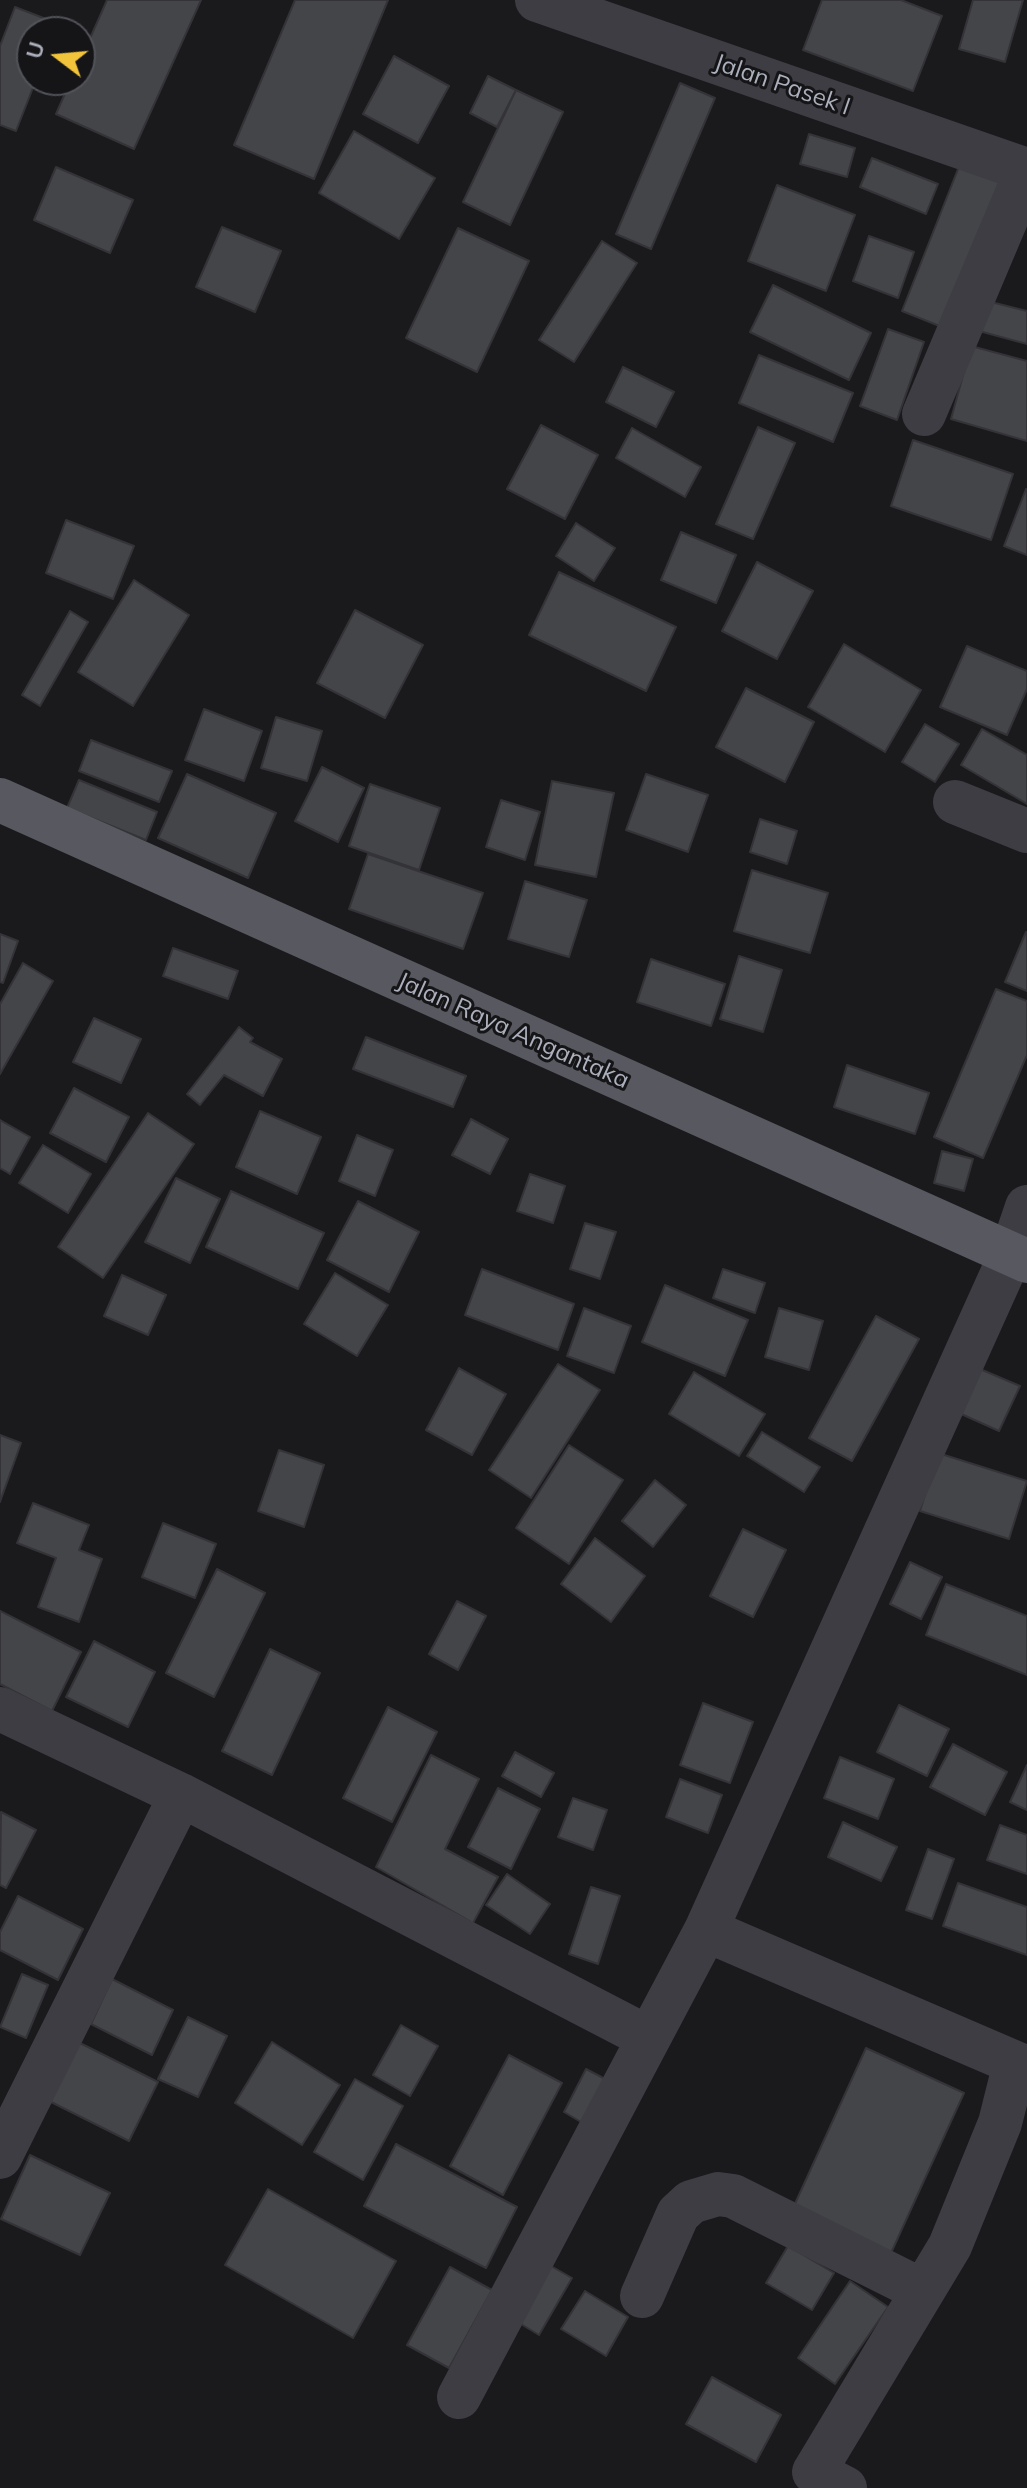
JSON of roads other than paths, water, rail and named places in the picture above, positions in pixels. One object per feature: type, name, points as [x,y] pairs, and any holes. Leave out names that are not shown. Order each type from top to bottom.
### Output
[{"type":"main road","name":"Jalan Raya Angantaka","points":[[0,800],[1019,1257]]},
{"type":"street","name":"Jalan Pasek I","points":[[537,0],[1027,170]]},
{"type":"street","points":[[924,414],[1027,170]]},
{"type":"street","points":[[955,802],[1027,831]]},
{"type":"street","points":[[459,2397],[706,1930],[1019,1257],[1027,1207]]},
{"type":"street","points":[[0,1709],[181,1795],[647,2037]]},
{"type":"street","points":[[0,2157],[181,1795]]},
{"type":"street","points":[[706,1930],[1021,2066],[950,2246],[814,2472],[845,2488]]},
{"type":"street","points":[[642,2296],[678,2214],[691,2202],[718,2194],[733,2196],[923,2291]]}]
